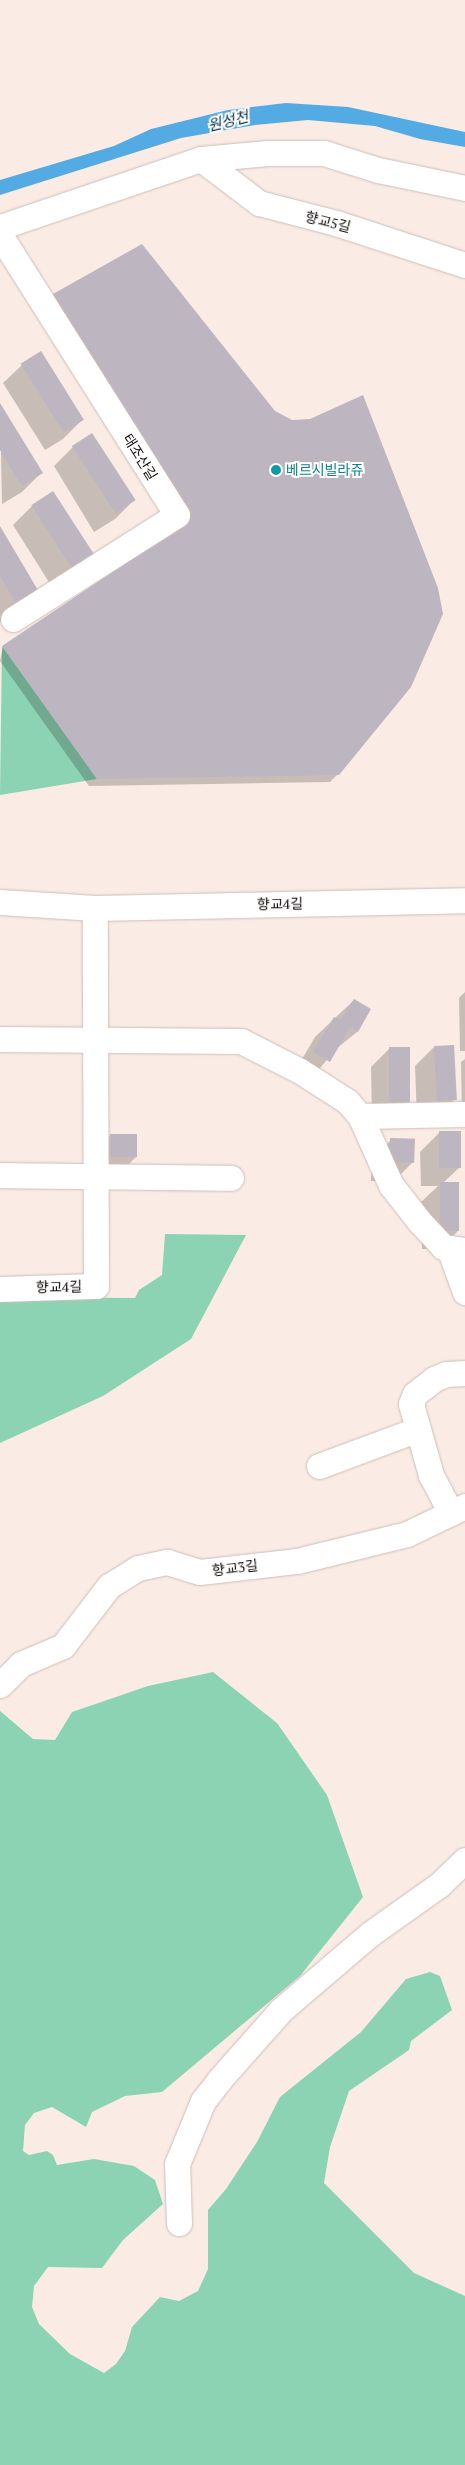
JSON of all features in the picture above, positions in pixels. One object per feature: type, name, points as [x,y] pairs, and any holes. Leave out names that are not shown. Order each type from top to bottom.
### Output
[{"type":"street","points":[[0,227],[201,159],[268,153],[324,154],[378,170],[465,188]]},
{"type":"street","name":"향교5길","points":[[201,159],[259,202],[336,223],[465,265]]},
{"type":"street","name":"태조산길","points":[[0,235],[177,515],[13,620]]},
{"type":"street","name":"향교4길","points":[[0,902],[95,908],[465,900]]},
{"type":"street","name":"향교4길","points":[[0,1289],[96,1286],[95,908]]},
{"type":"street","points":[[0,1039],[240,1041],[300,1071],[347,1101],[360,1116],[392,1186],[434,1239],[457,1249],[465,1292]]},
{"type":"street","points":[[360,1116],[465,1114]]},
{"type":"street","points":[[0,1175],[96,1174],[231,1178]]},
{"type":"street","name":"향교3길","points":[[0,1685],[21,1664],[63,1646],[109,1586],[138,1568],[167,1562],[200,1572],[296,1561],[407,1534],[458,1509],[431,1475],[416,1430],[411,1404],[415,1394],[446,1374],[465,1373]]},
{"type":"street","points":[[319,1466],[416,1430]]},
{"type":"street","points":[[179,2223],[177,2164],[195,2117],[220,2079],[281,2010],[370,1934],[439,1886],[465,1860]]},
{"type":"green space","points":[[2,646],[97,779],[0,795]]},
{"type":"green space","points":[[165,1234],[246,1235],[191,1339],[103,1396],[0,1443],[0,1297],[135,1298],[139,1290],[162,1275]]},
{"type":"green space","points":[[213,1672],[277,1723],[327,1795],[363,1897],[300,1976],[162,2092],[125,2096],[92,2112],[86,2127],[52,2107],[34,2113],[25,2125],[23,2151],[29,2155],[47,2151],[53,2155],[57,2165],[94,2159],[134,2166],[155,2180],[163,2204],[123,2240],[102,2268],[48,2267],[34,2286],[32,2307],[39,2324],[70,2354],[104,2373],[116,2364],[125,2351],[132,2327],[160,2297],[179,2301],[198,2291],[208,2269],[208,2210],[226,2189],[257,2142],[280,2097],[361,2032],[406,1979],[430,1972],[440,1976],[452,2010],[411,2041],[409,2050],[349,2091],[330,2147],[324,2183],[414,2273],[465,2296],[465,2465],[0,2465],[0,1711],[33,1739],[55,1740],[72,1712],[148,1686]]},
{"type":"water","name":"원성천","points":[[286,103],[348,107],[465,132],[465,147],[420,139],[375,126],[308,120],[255,125],[181,138],[0,195],[0,180],[114,146],[151,129],[228,110]]},
{"type":"building","points":[[142,244],[275,411],[292,420],[310,419],[363,395],[438,588],[443,614],[411,687],[339,775],[97,779],[2,646],[190,520],[53,294]]},
{"type":"building","points":[[41,351],[84,420],[64,432],[21,364]]},
{"type":"building","points":[[0,403],[43,473],[22,486],[0,450]]},
{"type":"building","points":[[92,433],[136,500],[115,513],[72,446]]},
{"type":"building","points":[[53,491],[94,555],[73,569],[31,505]]},
{"type":"building","points":[[0,526],[39,592],[17,605],[0,576]]},
{"type":"building","points":[[354,999],[371,1009],[358,1032],[350,1027],[330,1062],[313,1052],[334,1017],[341,1020]]},
{"type":"building","points":[[454,1045],[457,1100],[437,1101],[434,1046]]},
{"type":"building","points":[[389,1047],[410,1047],[410,1102],[389,1102]]},
{"type":"building","points":[[439,1131],[461,1131],[461,1168],[439,1168]]},
{"type":"building","points":[[110,1134],[137,1134],[137,1157],[110,1157]]},
{"type":"building","points":[[390,1138],[415,1139],[414,1163],[389,1162]]},
{"type":"building","points":[[440,1182],[459,1182],[459,1231],[440,1231]]},
{"type":"place","name":"베르시빌라쥬","points":[[276,470]]}]
